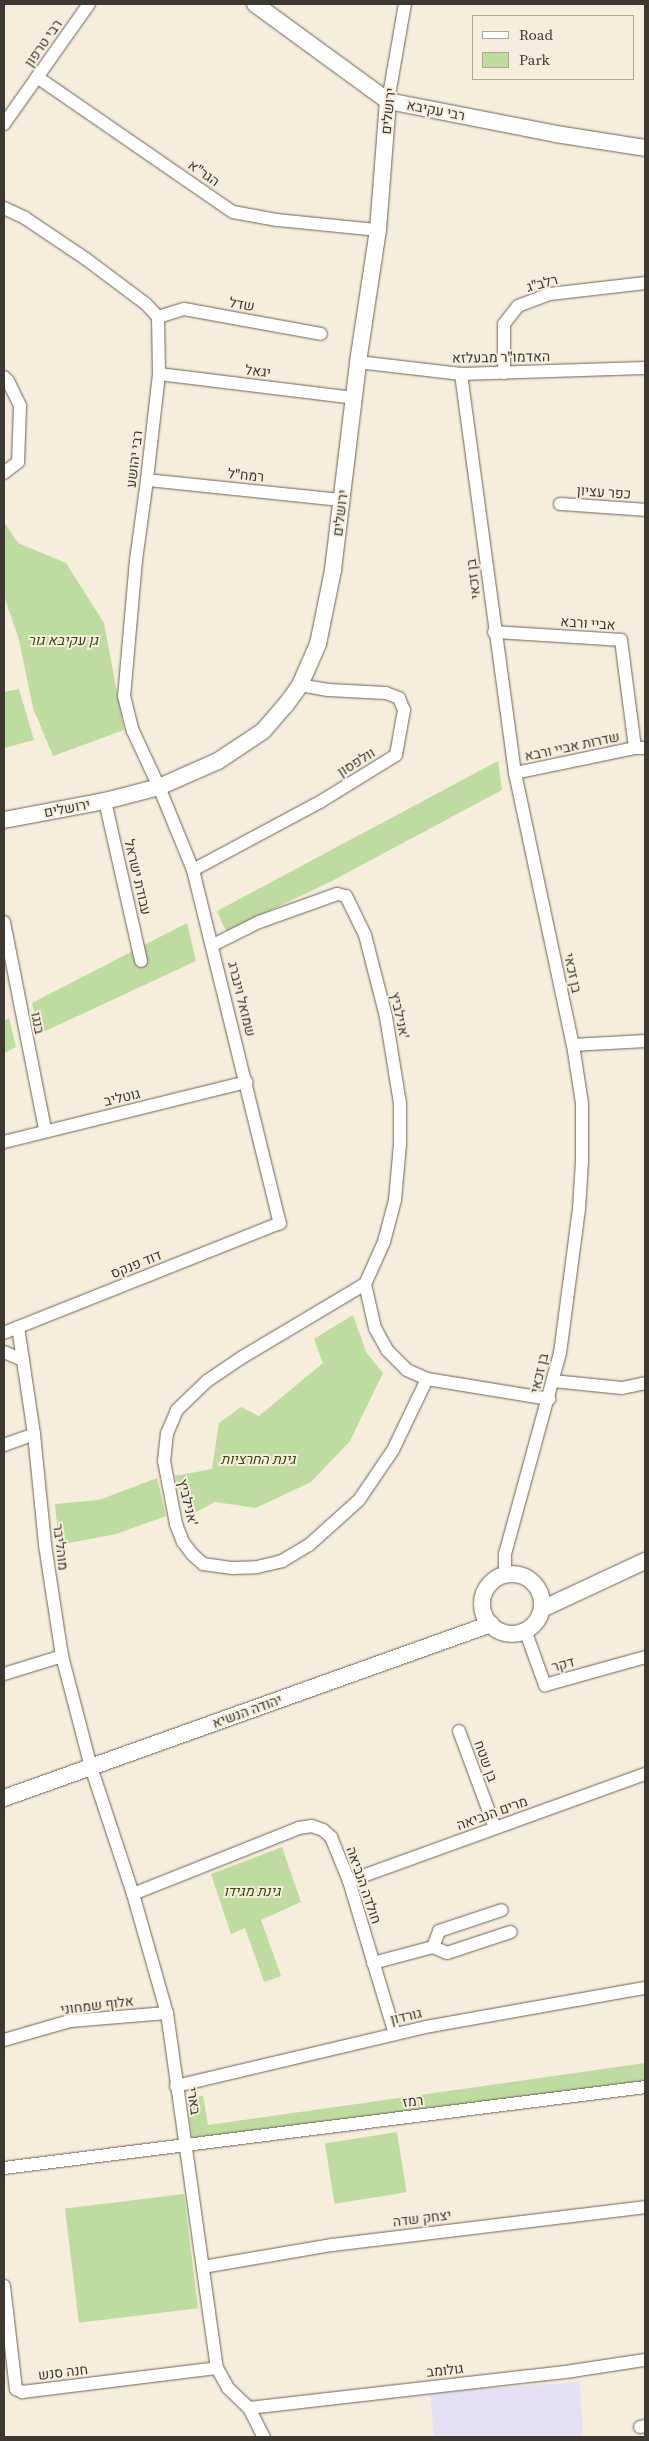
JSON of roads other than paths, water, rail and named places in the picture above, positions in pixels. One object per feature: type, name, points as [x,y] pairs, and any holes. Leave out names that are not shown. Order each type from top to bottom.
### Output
[{"type":"street","name":"רבי טרפון","points":[[4,124],[89,4]]},
{"type":"street","name":"רבי עקיבא","points":[[255,4],[388,101],[642,149]]},
{"type":"street","name":"ירושלים","points":[[4,820],[105,801],[159,787],[218,760],[263,731],[300,685],[318,644],[333,570],[358,362],[378,230],[388,101],[405,4]]},
{"type":"street","name":"הגר\"א","points":[[37,77],[233,212],[278,220],[378,230]]},
{"type":"street","points":[[4,208],[25,218],[86,260],[146,304],[158,317]]},
{"type":"street","name":"רלב\"ג","points":[[504,373],[504,324],[518,306],[550,294],[645,283]]},
{"type":"street","name":"שדל","points":[[158,317],[184,309],[321,334]]},
{"type":"street","name":"רבי יהושע","points":[[158,317],[159,374],[136,560],[124,696],[133,731],[159,787]]},
{"type":"street","name":"האדמו\"ר מבעלזא","points":[[358,362],[461,374],[645,368]]},
{"type":"street","name":"יגאל","points":[[159,374],[354,398]]},
{"type":"street","name":"בן זכאי","points":[[461,374],[494,632],[515,773],[573,1045],[582,1103],[582,1161],[579,1209],[560,1353],[549,1399],[505,1554],[505,1575]]},
{"type":"street","points":[[4,377],[8,381],[20,406],[20,437],[18,462],[4,473]]},
{"type":"street","name":"רמח\"ל","points":[[147,480],[342,500]]},
{"type":"street","name":"כפר עציון","points":[[560,504],[645,510]]},
{"type":"street","name":"אביי ורבא","points":[[494,632],[621,640],[640,748]]},
{"type":"street","name":"וולפסון","points":[[193,870],[320,802],[396,755],[404,710],[399,698],[386,693],[328,690],[300,685]]},
{"type":"street","name":"שדרות אביי ורבא","points":[[515,773],[640,748]]},
{"type":"street","name":"שמואל וינברג","points":[[159,787],[193,870],[247,1082],[280,1223]]},
{"type":"street","name":"עבודת ישראל","points":[[105,801],[141,961]]},
{"type":"street","name":"אנילביץ'","points":[[213,945],[259,922],[338,894],[346,896],[352,903],[365,935],[386,1017],[400,1102],[400,1144],[395,1200],[384,1242],[366,1284],[207,1381],[177,1410],[167,1434],[164,1461],[176,1524],[183,1542],[203,1564],[233,1568],[257,1567],[282,1561],[309,1545],[359,1500],[393,1450],[428,1379]]},
{"type":"street","name":"בנגו","points":[[4,922],[45,1130]]},
{"type":"street","points":[[573,1045],[645,1041]]},
{"type":"street","name":"גוטליב","points":[[4,1142],[45,1130],[247,1082]]},
{"type":"street","name":"דוד פנקס","points":[[4,1332],[280,1223]]},
{"type":"street","points":[[366,1284],[376,1328],[387,1350],[407,1370],[428,1379],[549,1399]]},
{"type":"street","name":"מוהליבר","points":[[18,1327],[34,1434],[45,1545],[62,1656],[91,1767]]},
{"type":"street","points":[[4,1352],[23,1360]]},
{"type":"street","points":[[553,1381],[622,1388],[645,1383]]},
{"type":"street","points":[[4,1445],[34,1434]]},
{"type":"street","points":[[542,1610],[645,1562]]},
{"type":"street","points":[[505,1575],[524,1576],[533,1582],[542,1600],[542,1610],[533,1625],[526,1630],[507,1633],[491,1624],[485,1616],[484,1596],[488,1586],[496,1579],[505,1575]]},
{"type":"street","name":"יהודה הנשיא","points":[[4,1798],[491,1624]]},
{"type":"street","name":"דקר","points":[[526,1630],[545,1685],[645,1657]]},
{"type":"street","points":[[4,1674],[62,1656]]},
{"type":"street","name":"בן שטח","points":[[459,1732],[495,1828]]},
{"type":"street","name":"בארי","points":[[91,1767],[133,1894],[167,2013],[184,2145],[217,2368],[228,2388],[249,2408],[263,2436]]},
{"type":"street","name":"מרים הנביאה","points":[[349,1881],[645,1774]]},
{"type":"street","name":"חולדה הנביאה","points":[[133,1894],[299,1828],[312,1826],[323,1830],[331,1837],[349,1881],[395,2034]]},
{"type":"street","points":[[433,1947],[439,1931],[502,1910]]},
{"type":"street","points":[[373,1963],[433,1947],[447,1952],[511,1932]]},
{"type":"street","name":"גורדון","points":[[176,2086],[395,2034],[645,1988]]},
{"type":"street","name":"אלוף שמחוני","points":[[4,2040],[70,2021],[167,2013]]},
{"type":"street","name":"רמז","points":[[184,2145],[645,2087]]},
{"type":"street","points":[[4,2168],[184,2145]]},
{"type":"street","name":"יצחק שדה","points":[[203,2267],[332,2245],[645,2208]]},
{"type":"street","name":"חנה סנש","points":[[4,2286],[16,2389],[22,2392],[217,2368]]},
{"type":"street","name":"גולומב","points":[[249,2408],[572,2371],[645,2360]]},
{"type":"park label","name":"גן עקיבא גור","points":[[63,640]]},
{"type":"park label","name":"גינת החרציות","points":[[258,1459]]},
{"type":"park label","name":"גינת מגידו","points":[[252,1891]]}]
